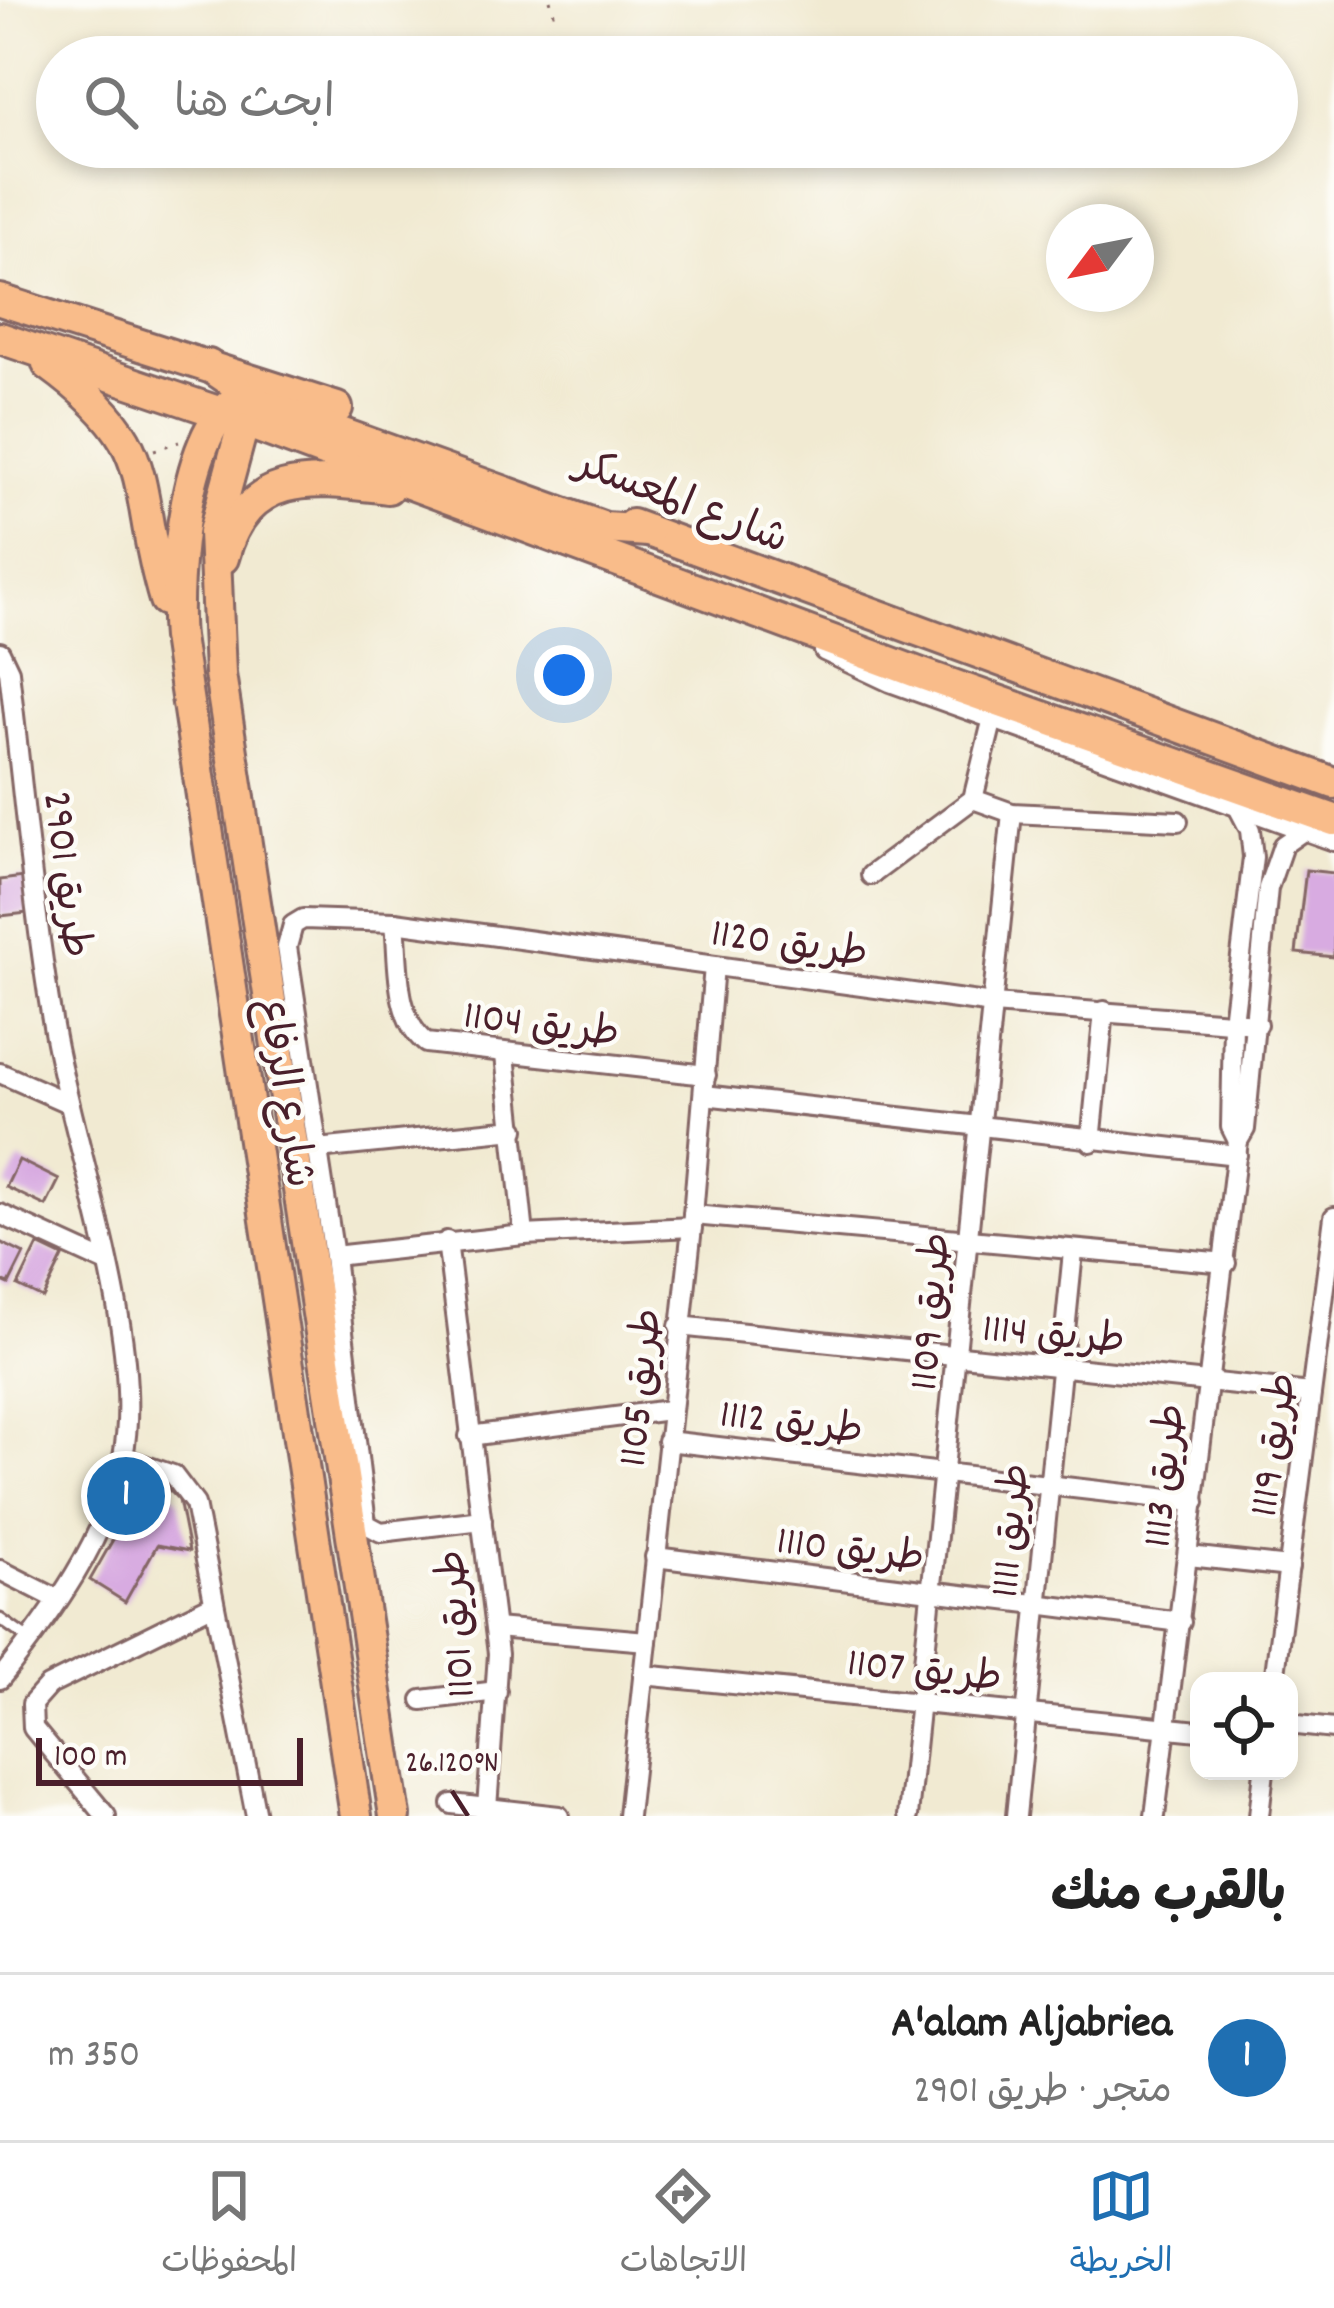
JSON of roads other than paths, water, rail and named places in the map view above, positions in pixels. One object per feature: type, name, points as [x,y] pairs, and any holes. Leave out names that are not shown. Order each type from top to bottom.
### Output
[{"type":"main road","name":"شارع المعسكر","points":[[0,300],[297,393],[648,531],[1334,783]]},
{"type":"main road","name":"شارع المعسكر","points":[[12,342],[238,411],[442,495],[1334,820]]},
{"type":"main road","points":[[12,342],[96,400],[128,441],[140,472],[155,561],[178,637]]},
{"type":"main road","points":[[208,365],[233,382],[238,411],[605,528],[648,531]]},
{"type":"main road","name":"شارع الرفاع","points":[[238,411],[214,532],[220,674],[394,1816]]},
{"type":"main road","name":"شارع الرفاع","points":[[238,411],[195,474],[179,538],[178,637],[356,1816]]},
{"type":"main road","points":[[215,611],[229,538],[242,516],[272,491],[322,480],[442,495]]},
{"type":"street","points":[[742,605],[854,666],[1334,841]]},
{"type":"street","name":"طريق 2901","points":[[0,1679],[57,1599],[98,1527],[123,1458],[127,1387],[105,1262],[52,1024],[9,671],[1,653]]},
{"type":"street","points":[[871,875],[973,799],[993,718]]},
{"type":"street","points":[[973,799],[1012,813],[1178,821]]},
{"type":"street","name":"طريق 1113","points":[[1238,807],[1250,830],[1253,856],[1233,1022],[1231,1127],[1238,1148]]},
{"type":"street","name":"طريق 1109","points":[[908,1816],[960,1358],[1012,813]]},
{"type":"street","name":"طريق 1113","points":[[1155,1816],[1238,1148],[1246,1129],[1273,862],[1282,845],[1303,832]]},
{"type":"street","name":"طريق 1120","points":[[318,1149],[287,947],[293,926],[314,917],[395,922],[993,1004],[1257,1024]]},
{"type":"street","name":"طريق 1104","points":[[395,922],[412,1032],[426,1043],[979,1129],[1091,1142],[1238,1148]]},
{"type":"street","name":"طريق 1105","points":[[628,1816],[692,1221],[714,966]]},
{"type":"street","points":[[1091,1142],[1104,1011]]},
{"type":"street","points":[[505,1055],[524,1235]]},
{"type":"street","points":[[0,1073],[68,1103]]},
{"type":"street","points":[[482,1520],[381,1532],[366,1524],[318,1149],[515,1129]]},
{"type":"street","points":[[0,1214],[105,1262]]},
{"type":"street","name":"طريق 1119","points":[[1275,1672],[1311,1393],[1326,1356],[1334,1217]]},
{"type":"street","points":[[334,1256],[448,1241],[692,1221],[1226,1263]]},
{"type":"street","name":"طريق 1101","points":[[448,1241],[495,1628],[497,1691],[487,1808]]},
{"type":"street","name":"طريق 1111","points":[[1016,1816],[1073,1252]]},
{"type":"street","name":"طريق 1114","points":[[679,1326],[1208,1381]]},
{"type":"street","points":[[1208,1381],[1311,1393]]},
{"type":"street","points":[[469,1436],[669,1410]]},
{"type":"street","name":"طريق 1112","points":[[668,1441],[1195,1502]]},
{"type":"street","points":[[123,1458],[172,1475],[188,1489],[197,1512],[256,1816]]},
{"type":"street","points":[[1189,1556],[1289,1567]]},
{"type":"street","name":"طريق 1110","points":[[656,1557],[1181,1622]]},
{"type":"street","points":[[0,1570],[57,1599]]},
{"type":"street","points":[[106,1816],[33,1728],[30,1712],[35,1696],[212,1605]]},
{"type":"street","points":[[495,1628],[647,1641]]},
{"type":"street","name":"طريق 1107","points":[[643,1675],[1190,1730]]},
{"type":"street","points":[[422,1700],[497,1691]]},
{"type":"street","points":[[1298,1725],[1334,1729]]},
{"type":"street","points":[[1259,1816],[1263,1780]]},
{"type":"street","points":[[452,1804],[559,1816]]},
{"type":"lane","points":[[0,1619],[30,1640]]},
{"type":"place","name":"A'alam Aljabriea","points":[[126,1496]]}]
